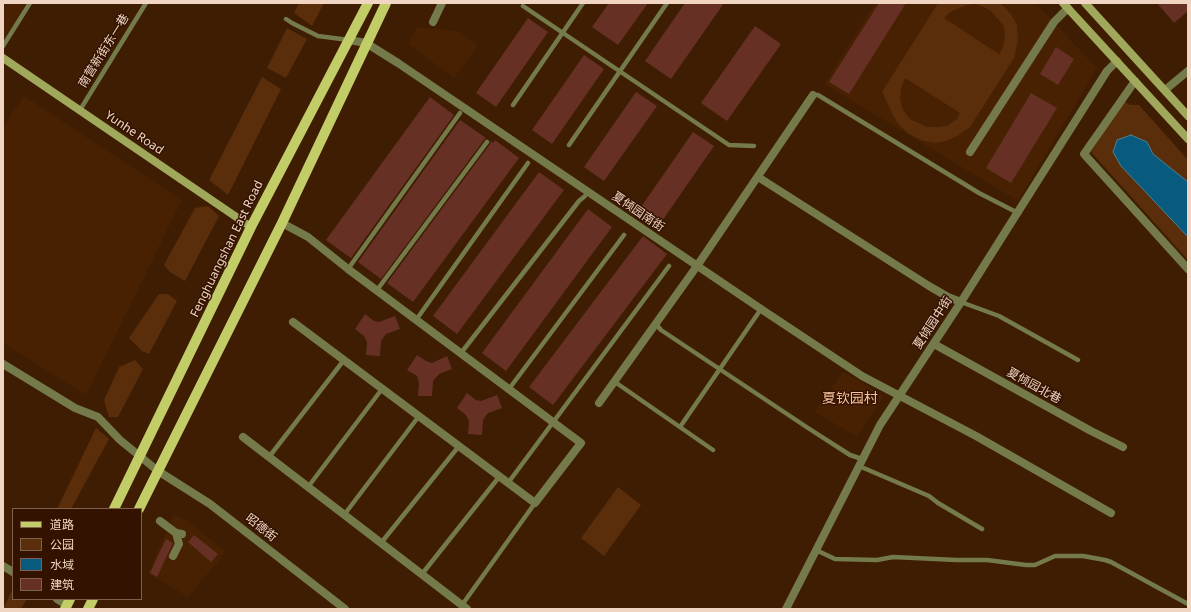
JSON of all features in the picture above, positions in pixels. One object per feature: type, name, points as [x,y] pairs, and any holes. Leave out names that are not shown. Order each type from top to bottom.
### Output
[{"type":"main road","name":"Fenghuangshan East Road","points":[[114,508],[251,227],[368,3]]},
{"type":"main road","points":[[140,508],[282,223],[386,3]]},
{"type":"main road","points":[[1085,3],[1188,116]]},
{"type":"main road","points":[[1065,6],[1188,139]]},
{"type":"main road","name":"Yunhe Road","points":[[3,58],[251,227]]},
{"type":"main road","points":[[88,609],[92,600]]},
{"type":"street","points":[[433,22],[442,3]]},
{"type":"street","points":[[970,152],[1065,6]]},
{"type":"street","points":[[349,40],[366,43]]},
{"type":"street","name":"夏倾园南街","points":[[366,43],[398,63],[862,376],[976,436],[1111,513]]},
{"type":"street","name":"夏倾园中街","points":[[786,609],[880,425],[961,302],[1107,71],[1117,61]]},
{"type":"street","points":[[1165,90],[1188,71]]},
{"type":"street","points":[[1135,81],[1084,154],[1188,269]]},
{"type":"street","points":[[599,403],[697,266],[813,95]]},
{"type":"street","points":[[758,177],[929,286],[948,297],[961,302]]},
{"type":"street","points":[[282,223],[308,237],[348,269],[580,442],[535,504],[293,322]]},
{"type":"street","name":"夏倾园北巷","points":[[934,344],[1091,431],[1124,447]]},
{"type":"street","name":"昭德街","points":[[3,364],[75,408],[98,417],[120,440],[158,471],[210,504],[345,609]]},
{"type":"street","points":[[243,437],[465,607]]},
{"type":"street","points":[[160,521],[179,534],[179,544],[173,556]]},
{"type":"street","points":[[3,566],[12,571]]},
{"type":"lane","points":[[3,46],[30,3]]},
{"type":"lane","name":"南营新街东一巷","points":[[80,110],[146,3]]},
{"type":"lane","points":[[513,105],[583,3]]},
{"type":"lane","points":[[569,145],[668,3]]},
{"type":"lane","points":[[523,6],[729,145],[754,146]]},
{"type":"lane","points":[[286,19],[318,36],[349,40]]},
{"type":"lane","points":[[813,95],[818,95],[980,193],[1018,213]]},
{"type":"lane","points":[[348,269],[460,113]]},
{"type":"lane","points":[[377,290],[487,142]]},
{"type":"lane","points":[[416,320],[528,163]]},
{"type":"lane","points":[[461,353],[579,201],[585,196]]},
{"type":"lane","points":[[509,389],[624,234]]},
{"type":"lane","points":[[508,483],[669,266]]},
{"type":"lane","points":[[961,302],[999,316],[1078,360]]},
{"type":"lane","points":[[680,427],[761,309]]},
{"type":"lane","points":[[656,324],[661,330],[861,462],[929,496],[938,504],[982,529]]},
{"type":"lane","points":[[269,457],[344,360]]},
{"type":"lane","points":[[615,382],[713,450]]},
{"type":"lane","points":[[308,487],[382,389]]},
{"type":"lane","points":[[344,514],[419,416]]},
{"type":"lane","points":[[381,543],[458,446]]},
{"type":"lane","points":[[422,574],[499,477]]},
{"type":"lane","points":[[465,607],[535,504]]},
{"type":"lane","points":[[816,550],[835,559],[877,560],[894,557],[987,560],[1026,565],[1035,565],[1055,556],[1083,556],[1111,562],[1188,604]]},
{"type":"shaded area","points":[[3,3],[26,3],[4,39],[3,38]]},
{"type":"shaded area","points":[[875,3],[1036,3],[1097,68],[1018,201],[824,84]]},
{"type":"shaded area","points":[[417,27],[458,31],[478,46],[454,78],[408,44]]},
{"type":"shaded area","points":[[24,96],[182,200],[86,395],[3,343],[3,126]]},
{"type":"shaded area","points":[[843,371],[884,396],[857,437],[815,412]]},
{"type":"shaded area","points":[[174,514],[189,522],[226,552],[188,597],[148,573]]},
{"type":"green space","points":[[299,3],[324,3],[312,26],[294,13]]},
{"type":"green space","points":[[938,3],[1000,3],[1011,14],[1017,25],[1018,41],[1014,58],[970,127],[957,136],[946,141],[934,143],[921,140],[909,134],[899,125],[882,92]],"holes":[[[975,4],[991,11],[1004,26],[1005,39],[999,54],[944,18],[950,12],[967,5]],[[905,78],[960,113],[957,119],[948,125],[940,127],[927,127],[910,119],[903,110],[900,99],[901,88]]]},
{"type":"green space","points":[[287,28],[307,39],[286,78],[267,68]]},
{"type":"green space","points":[[262,77],[281,89],[228,195],[209,180]]},
{"type":"green space","points":[[1123,101],[1130,105],[1139,105],[1188,160],[1188,260],[1091,152]]},
{"type":"green space","points":[[208,206],[219,216],[185,281],[170,272],[164,265],[195,208]]},
{"type":"green space","points":[[159,294],[168,294],[177,301],[149,354],[142,351],[129,338]]},
{"type":"green space","points":[[135,360],[143,369],[118,417],[109,417],[104,400],[119,367]]},
{"type":"green space","points":[[96,428],[109,439],[72,508],[57,508]]},
{"type":"green space","points":[[618,487],[641,505],[604,556],[581,538]]},
{"type":"green space","points":[[12,590],[12,600],[26,600],[21,609],[3,609]]},
{"type":"water","points":[[1131,135],[1147,142],[1153,154],[1188,182],[1188,237],[1121,166],[1113,152],[1117,140]]},
{"type":"building","points":[[609,3],[648,3],[618,45],[592,27]]},
{"type":"building","points":[[685,3],[724,3],[671,79],[645,61]]},
{"type":"building","points":[[879,3],[906,3],[849,94],[829,82]]},
{"type":"building","points":[[1157,3],[1188,3],[1188,11],[1174,23]]},
{"type":"building","points":[[528,18],[548,32],[496,107],[476,93]]},
{"type":"building","points":[[755,26],[781,44],[727,121],[701,103]]},
{"type":"building","points":[[1056,47],[1074,59],[1058,85],[1040,74]]},
{"type":"building","points":[[584,55],[604,69],[552,144],[532,130]]},
{"type":"building","points":[[636,92],[657,106],[604,181],[584,167]]},
{"type":"building","points":[[1031,93],[1057,108],[1011,183],[986,168]]},
{"type":"building","points":[[430,97],[454,115],[351,258],[326,240]]},
{"type":"building","points":[[460,120],[486,138],[381,279],[358,262]]},
{"type":"building","points":[[693,132],[714,146],[662,221],[641,207]]},
{"type":"building","points":[[495,140],[519,158],[413,302],[387,283],[491,141],[493,143]]},
{"type":"building","points":[[539,172],[564,190],[457,334],[433,316]]},
{"type":"building","points":[[588,209],[612,227],[506,371],[482,353]]},
{"type":"building","points":[[643,236],[667,254],[553,405],[529,387]]},
{"type":"building","points":[[365,314],[374,321],[379,322],[395,316],[400,329],[386,334],[381,341],[380,356],[366,355],[367,342],[364,336],[355,329]]},
{"type":"building","points":[[417,355],[432,363],[447,356],[452,369],[439,374],[433,381],[432,396],[418,396],[419,382],[417,376],[407,370]]},
{"type":"building","points":[[467,393],[476,400],[481,401],[497,395],[502,408],[488,413],[483,420],[482,435],[468,434],[469,421],[466,415],[457,408]]},
{"type":"building","points":[[194,535],[218,554],[211,562],[188,542]]},
{"type":"building","points":[[166,539],[173,543],[157,577],[150,573]]},
{"type":"district","name":"夏钦园村","points":[[850,399]]}]
